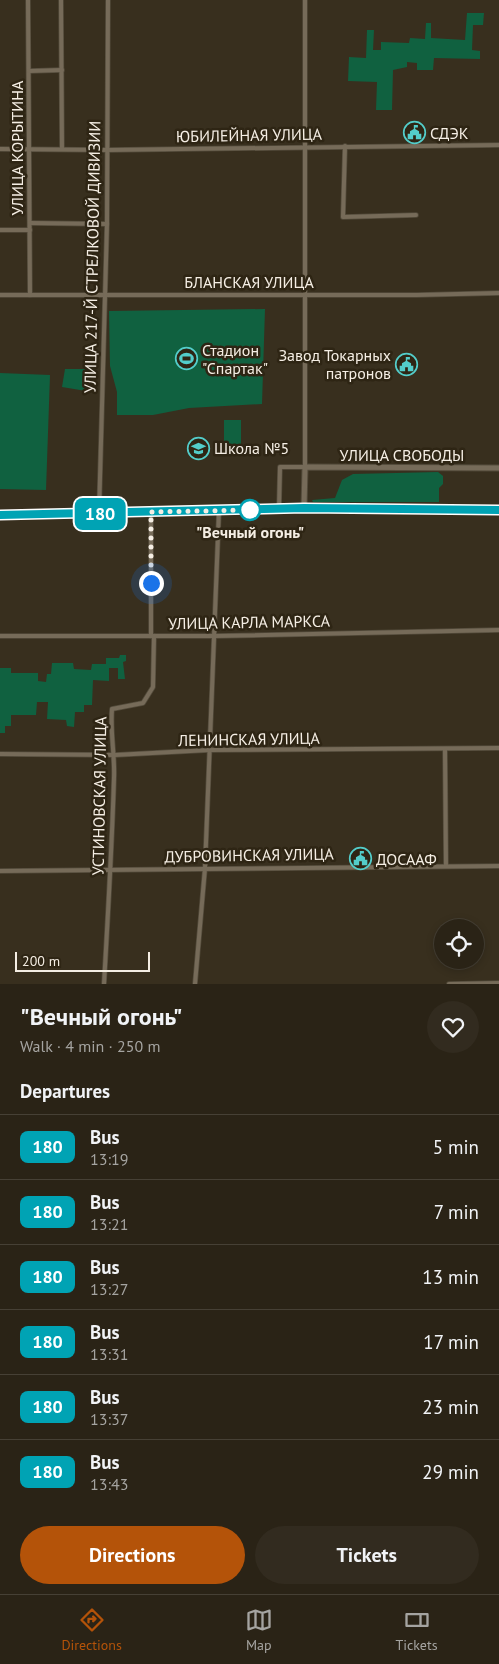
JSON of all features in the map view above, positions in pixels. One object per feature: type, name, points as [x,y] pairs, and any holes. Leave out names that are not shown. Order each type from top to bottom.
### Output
[{"type":"main road","name":"УЛИЦА СВОБОДЫ","points":[[305,468],[499,468]]},
{"type":"main road","points":[[304,508],[305,468]]},
{"type":"main road","points":[[0,515],[304,508],[499,510]]},
{"type":"street","name":"УЛИЦА КОРЫТИНА","points":[[28,0],[30,295]]},
{"type":"street","points":[[61,0],[62,149]]},
{"type":"street","name":"УЛИЦА 217-Й СТРЕЛКОВОЙ ДИВИЗИИ","points":[[99,514],[107,224],[108,0]]},
{"type":"street","points":[[279,509],[280,467],[305,468],[305,0]]},
{"type":"street","points":[[29,71],[62,70]]},
{"type":"street","name":"ЮБИЛЕЙНАЯ УЛИЦА","points":[[0,149],[108,150],[499,145]]},
{"type":"street","points":[[345,146],[343,217],[416,216]]},
{"type":"street","points":[[30,223],[107,224]]},
{"type":"street","points":[[0,230],[30,230]]},
{"type":"street","name":"БЛАНСКАЯ УЛИЦА","points":[[0,295],[499,293]]},
{"type":"street","points":[[195,984],[205,868],[219,510]]},
{"type":"street","name":"УСТИНОВСКАЯ УЛИЦА","points":[[104,984],[114,755],[110,733],[112,709],[143,703],[153,687],[151,512]]},
{"type":"street","name":"УЛИЦА КАРЛА МАРКСА","points":[[0,636],[215,636],[499,630]]},
{"type":"street","name":"ЛЕНИНСКАЯ УЛИЦА","points":[[0,754],[114,755],[209,750],[445,750],[499,748]]},
{"type":"street","points":[[445,750],[446,866]]},
{"type":"street","name":"ДУБРОВИНСКАЯ УЛИЦА","points":[[0,871],[499,866]]},
{"type":"street","points":[[449,984],[499,983]]},
{"type":"green space","points":[[467,13],[484,13],[483,25],[473,25],[472,50],[480,51],[480,59],[434,58],[433,70],[417,70],[417,63],[407,62],[407,67],[393,70],[392,110],[376,110],[377,82],[348,81],[349,57],[366,58],[367,30],[374,30],[373,50],[381,50],[381,42],[409,43],[410,38],[425,39],[426,23],[431,23],[431,38],[465,40]]},
{"type":"green space","name":"Стадион \"Спартак\"","points":[[265,309],[262,404],[189,408],[153,415],[117,415],[117,392],[110,366],[109,311]]},
{"type":"green space","points":[[65,369],[95,369],[92,392],[62,387]]},
{"type":"green space","points":[[0,373],[50,375],[46,490],[0,489]]},
{"type":"green space","points":[[224,420],[241,420],[241,449],[224,449]]},
{"type":"green space","points":[[438,472],[443,476],[443,484],[439,488],[439,502],[313,502],[312,500],[335,498],[342,480],[353,474]]},
{"type":"green space","points":[[120,655],[126,655],[126,661],[123,662],[125,679],[118,679],[118,668],[109,668],[109,681],[93,680],[92,705],[84,705],[84,712],[75,712],[74,727],[67,726],[66,720],[47,719],[48,702],[37,702],[36,715],[11,715],[11,726],[5,726],[5,733],[0,733],[0,668],[11,668],[11,673],[38,673],[38,681],[46,682],[47,674],[51,674],[52,663],[73,663],[74,669],[91,670],[92,664],[106,664],[106,658],[119,658]]},
{"type":"bus line","name":"180","points":[[0,515],[304,508],[499,510]]},
{"type":"place","name":"СДЭК","points":[[414,133]]},
{"type":"place","name":"Стадион \"Спартак\"","points":[[186,359]]},
{"type":"place","name":"Завод Токарных патронов","points":[[407,364]]},
{"type":"place","name":"Школа №5","points":[[198,448]]},
{"type":"place","name":"\"Вечный огонь\"","points":[[250,510]]},
{"type":"place","name":"ДОСААФ","points":[[360,859]]},
{"type":"route","points":[[151,583],[151,512],[250,510]]}]
